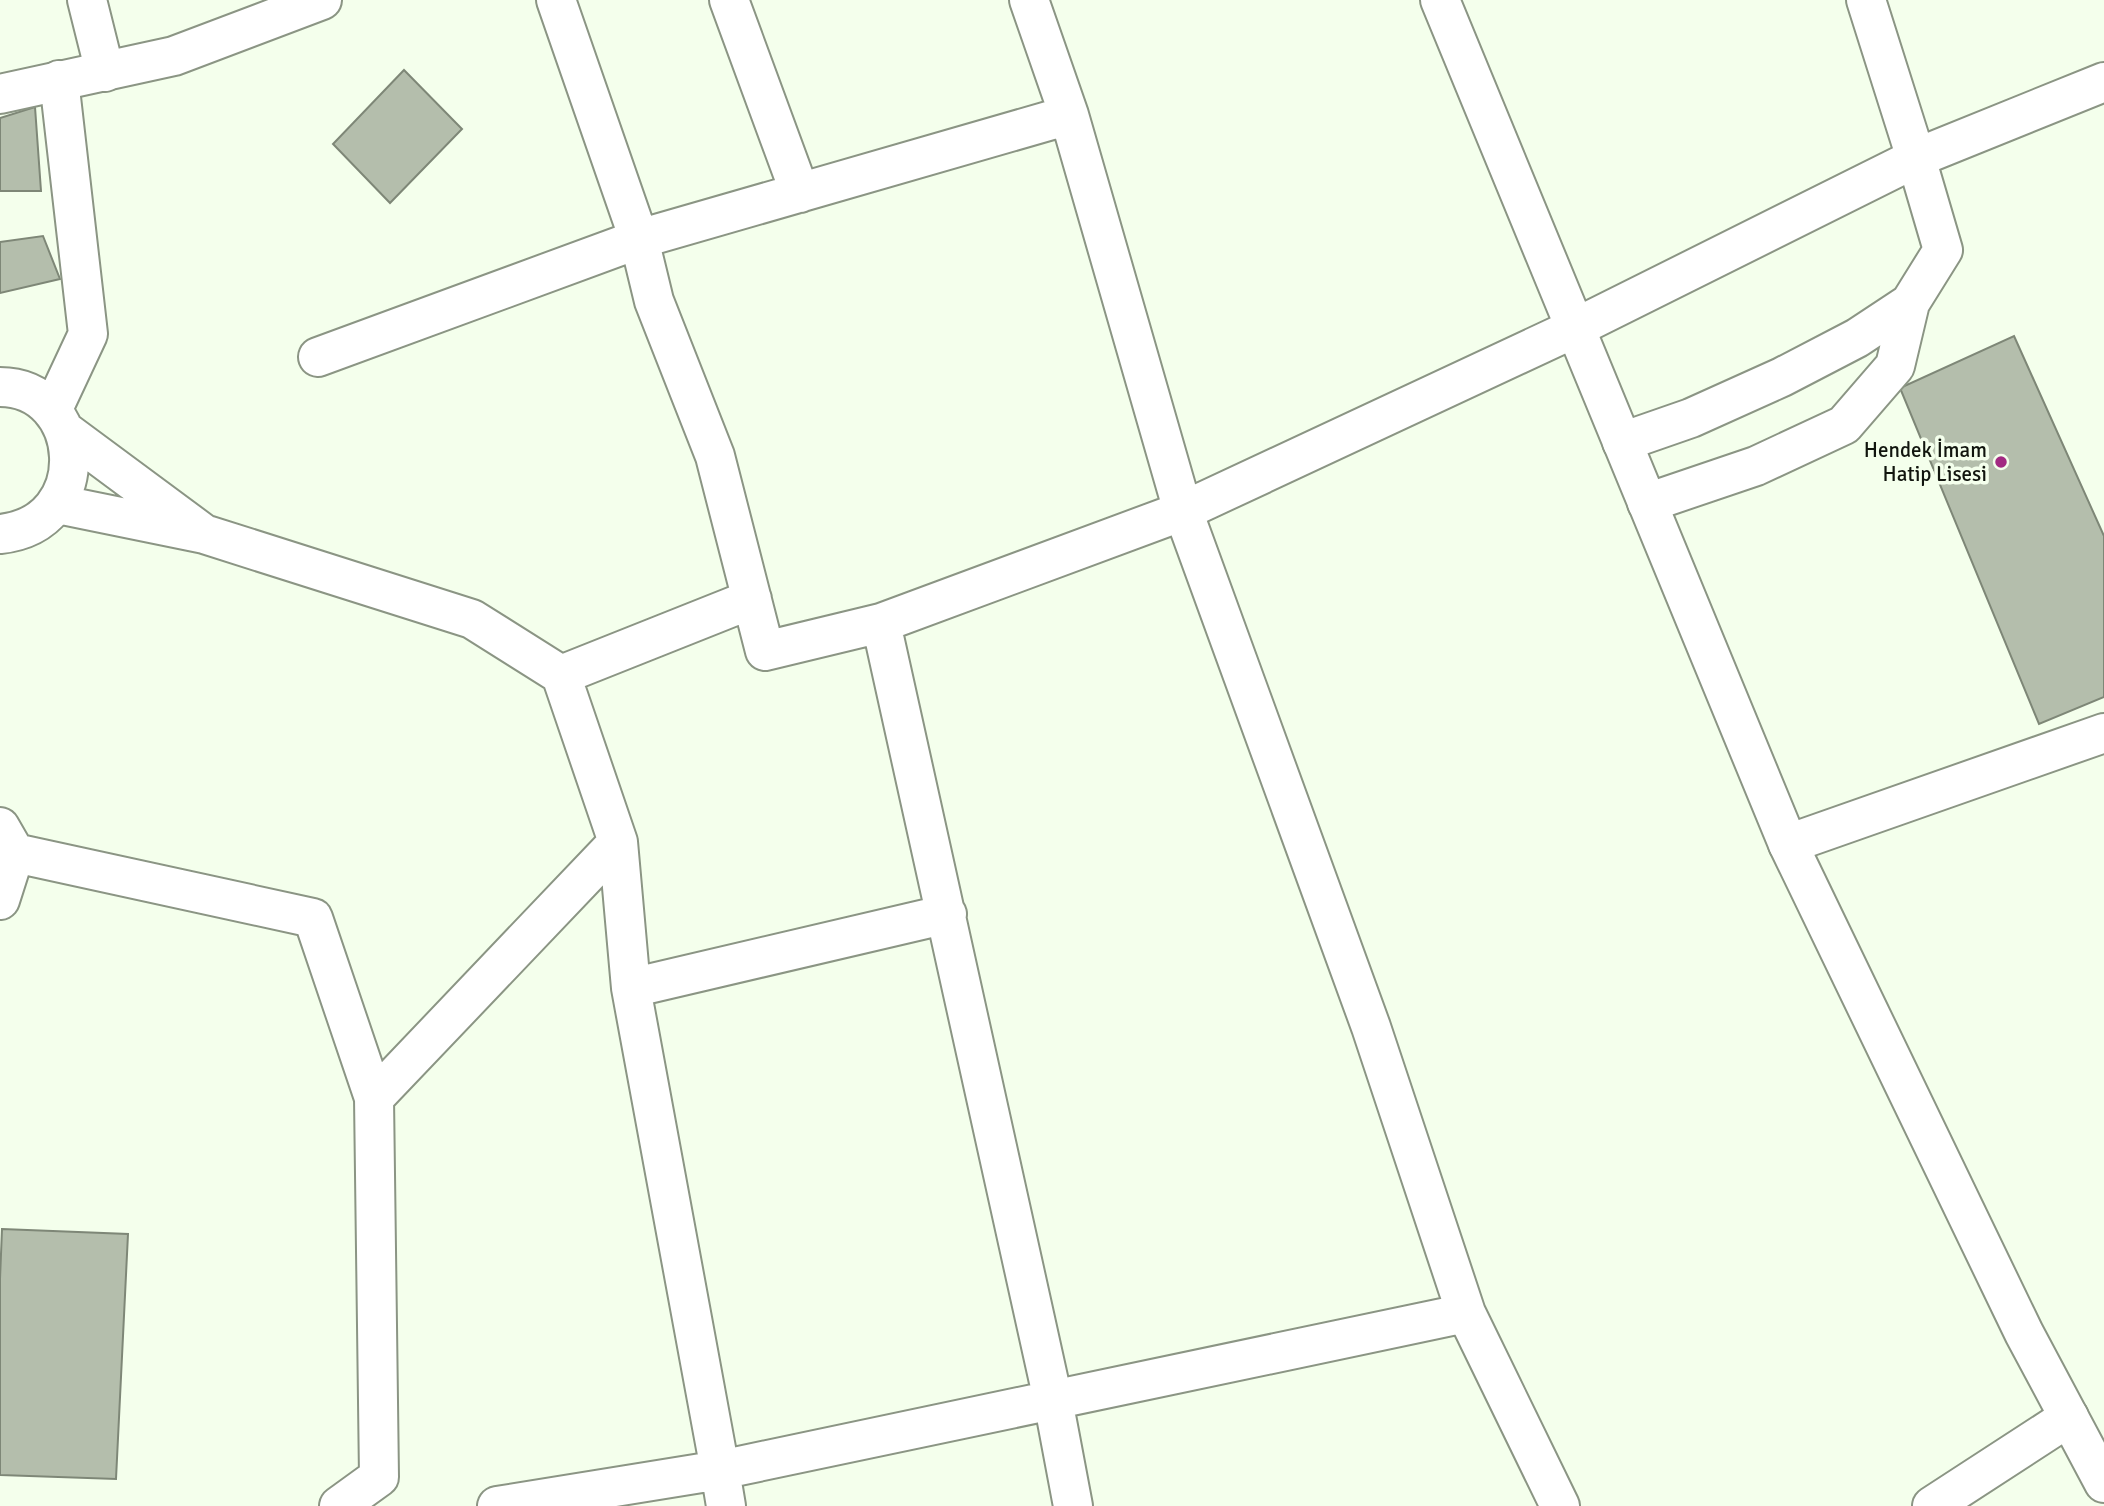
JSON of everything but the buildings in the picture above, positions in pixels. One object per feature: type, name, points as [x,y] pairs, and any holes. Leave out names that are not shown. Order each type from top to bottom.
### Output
[{"type":"street","points":[[87,0],[105,72]]},
{"type":"street","points":[[0,94],[174,56],[322,0]]},
{"type":"street","points":[[556,0],[639,239],[654,302],[715,456],[765,651],[881,623],[1184,511],[1575,328],[1916,158],[2104,82]]},
{"type":"street","points":[[729,0],[800,193]]},
{"type":"street","points":[[1029,0],[1069,115],[1184,511],[1371,1027],[1466,1313],[1560,1506]]},
{"type":"street","points":[[1440,0],[1788,845],[2024,1333],[2104,1483]]},
{"type":"street","points":[[1647,503],[1756,466],[1844,425],[1895,366],[1910,303],[1943,250],[1866,0]]},
{"type":"street","points":[[0,534],[16,533],[39,521],[57,504],[67,481],[70,456],[58,421],[88,334],[59,80]]},
{"type":"street","points":[[318,357],[639,239],[1069,115]]},
{"type":"street","points":[[1622,442],[1691,418],[1782,377],[1857,338],[1910,303]]},
{"type":"street","points":[[0,387],[9,387],[32,395],[58,421],[204,534]]},
{"type":"street","points":[[57,504],[204,534],[472,619],[561,675],[618,842],[631,988],[723,1488]]},
{"type":"street","points":[[561,675],[752,599]]},
{"type":"street","points":[[881,623],[1053,1399],[1073,1506]]},
{"type":"street","points":[[1788,845],[2104,733]]},
{"type":"street","points":[[0,900],[8,840],[313,918],[374,1098],[379,1477],[339,1506]]},
{"type":"street","points":[[374,1098],[618,842]]},
{"type":"street","points":[[631,988],[947,914]]},
{"type":"street","points":[[498,1506],[723,1488],[1053,1399],[1466,1313]]},
{"type":"street","points":[[1932,1506],[2069,1417]]},
{"type":"place","name":"Hendek İmam Hatip Lisesi","points":[[2001,462]]}]
